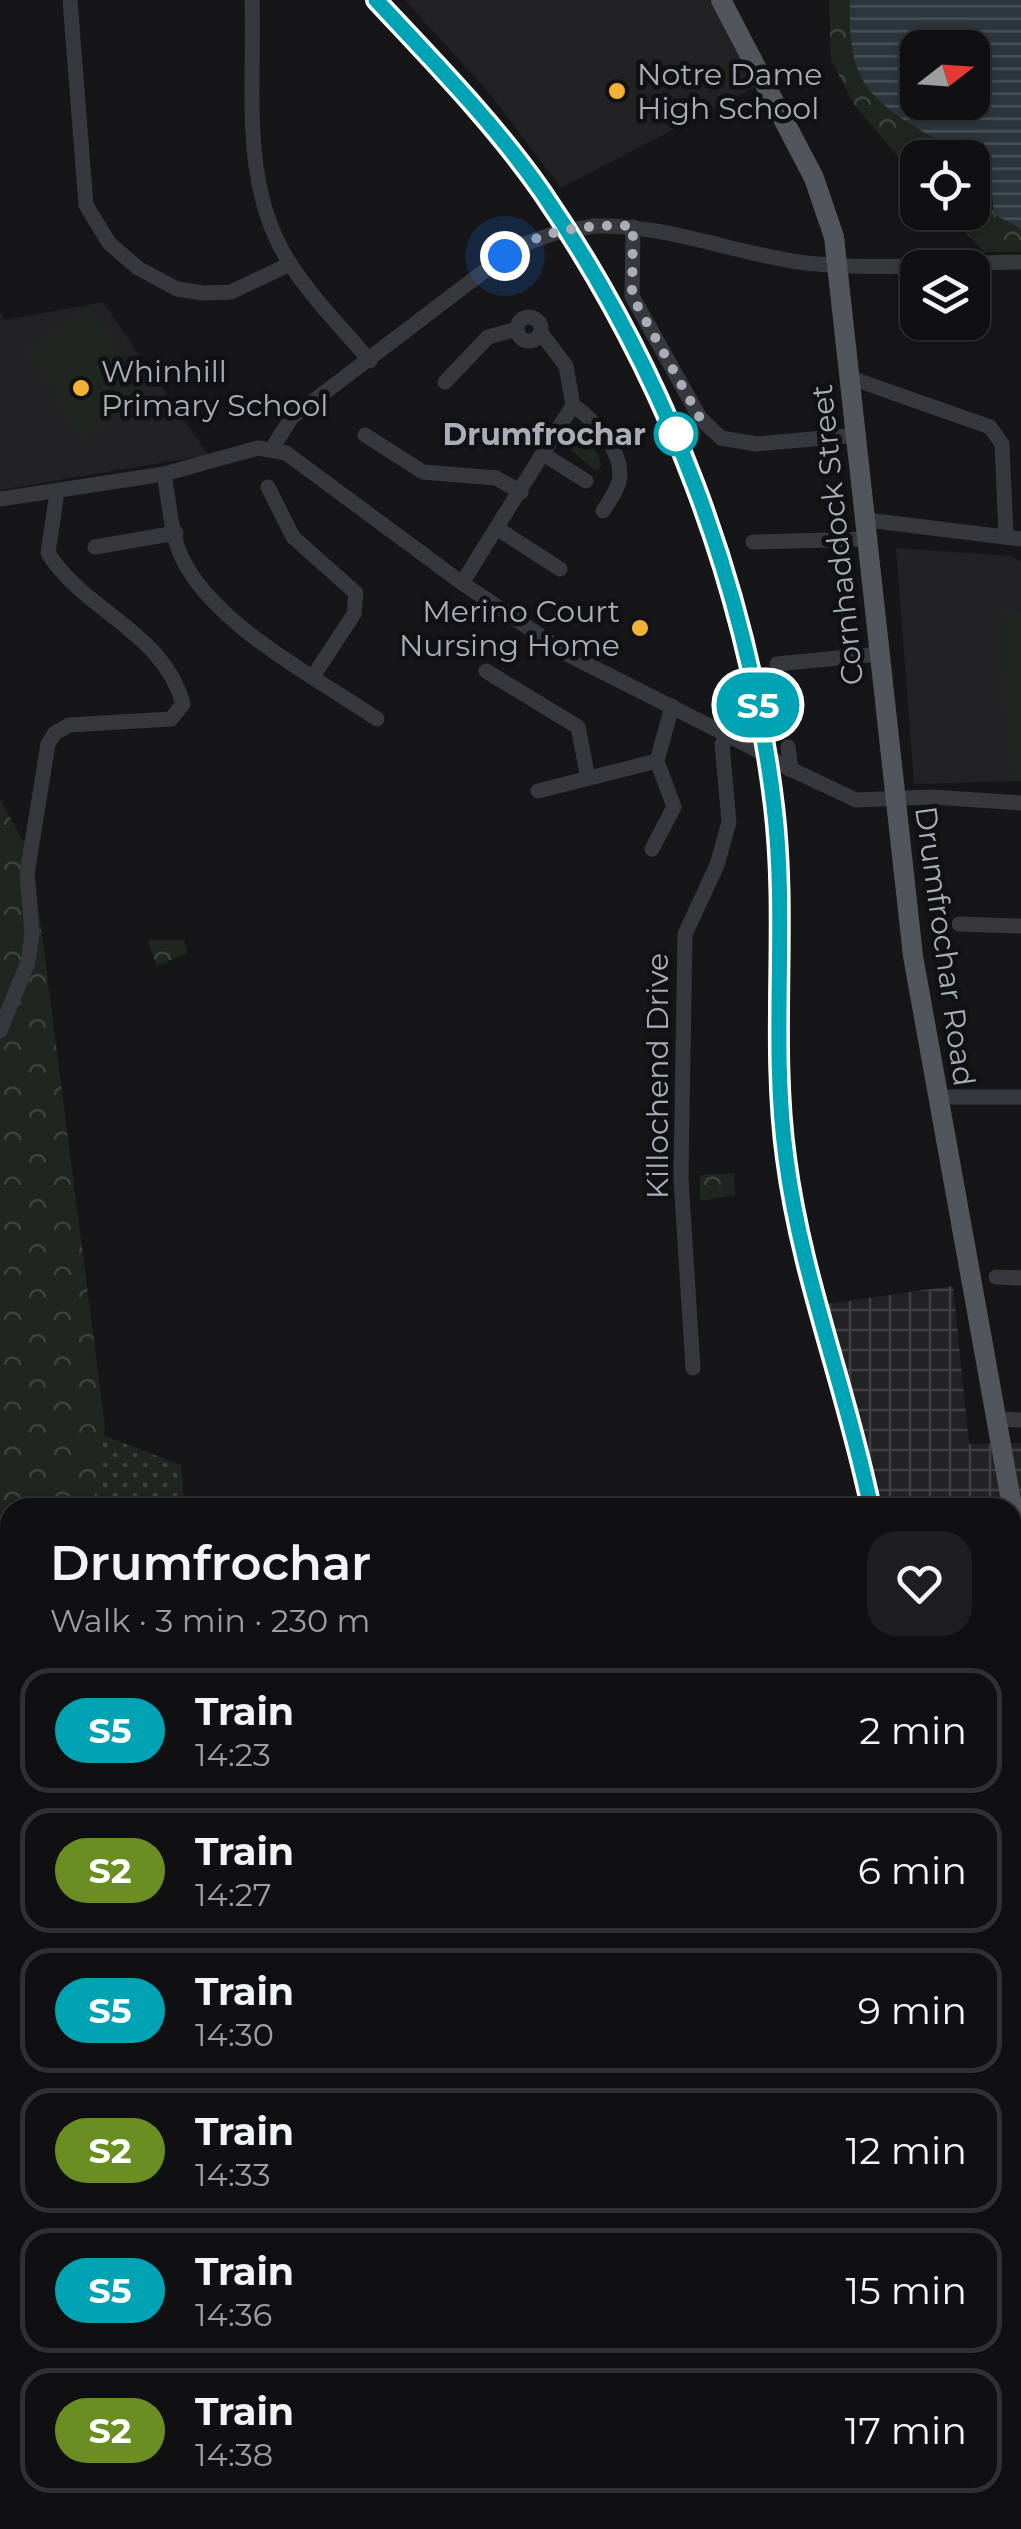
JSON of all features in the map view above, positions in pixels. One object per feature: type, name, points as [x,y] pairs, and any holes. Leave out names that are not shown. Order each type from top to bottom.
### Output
[{"type":"main road","name":"Cornhaddock Street","points":[[722,0],[814,178],[840,266],[878,654],[899,798]]},
{"type":"main road","name":"Drumfrochar Road","points":[[899,798],[913,956],[1011,1498]]},
{"type":"street","points":[[70,0],[86,205],[109,243],[138,268],[177,289],[202,293],[230,292],[290,264]]},
{"type":"street","points":[[252,0],[252,154],[270,220],[290,264],[370,361]]},
{"type":"street","points":[[0,499],[164,474],[258,448],[272,448],[291,418],[516,247],[555,233],[594,226],[633,226],[802,262],[840,266],[1021,262]]},
{"type":"street","points":[[633,226],[632,296],[700,418],[720,438],[756,444],[858,435]]},
{"type":"street","points":[[445,382],[488,337],[517,329],[522,320],[531,317],[540,323],[541,333],[566,366],[572,405],[462,583]]},
{"type":"street","points":[[753,542],[868,530],[1014,537],[1002,444],[997,434],[990,428],[851,378]]},
{"type":"street","points":[[572,405],[596,422],[617,462],[618,482],[604,511]]},
{"type":"street","points":[[365,435],[423,472],[496,478],[521,492]]},
{"type":"street","name":"Drumfrochar Road","points":[[272,448],[300,460],[462,583],[569,654],[856,800],[899,798]]},
{"type":"street","points":[[544,454],[586,482]]},
{"type":"street","points":[[164,474],[176,534],[189,571],[230,618],[377,719]]},
{"type":"street","points":[[268,487],[293,538],[356,592],[354,614],[314,676]]},
{"type":"street","points":[[0,1031],[28,962],[32,933],[27,874],[48,744],[68,725],[172,720],[182,704],[171,674],[146,642],[58,570],[48,553],[57,492]]},
{"type":"street","points":[[498,529],[560,569]]},
{"type":"street","points":[[95,548],[176,534]]},
{"type":"street","points":[[778,664],[878,654]]},
{"type":"street","points":[[486,672],[578,726],[588,778]]},
{"type":"street","points":[[652,849],[674,806],[657,760],[672,706]]},
{"type":"street","name":"Killochend Drive","points":[[693,1368],[681,1178],[684,934],[717,865],[729,822],[722,744],[729,736]]},
{"type":"street","points":[[788,746],[789,768]]},
{"type":"street","points":[[538,791],[657,760]]},
{"type":"street","points":[[899,798],[1021,803]]},
{"type":"street","points":[[959,924],[1021,926]]},
{"type":"street","points":[[937,1096],[1021,1097]]},
{"type":"street","points":[[996,1277],[1021,1278]]},
{"type":"street","points":[[998,1419],[1021,1420]]},
{"type":"shaded area","name":"Notre Dame High School","points":[[405,0],[710,0],[755,87],[561,188],[490,94]]},
{"type":"shaded area","points":[[850,0],[1021,0],[1021,229],[994,214],[990,140],[937,140],[906,120],[990,120],[990,30],[900,30],[900,116],[886,107],[863,80],[852,47]]},
{"type":"shaded area","name":"Whinhill Primary School","points":[[103,302],[208,455],[0,490],[0,311],[5,320]]},
{"type":"shaded area","points":[[896,548],[1011,556],[1021,562],[1021,781],[914,784]]},
{"type":"shaded area","points":[[953,1286],[969,1444],[1021,1443],[1021,1498],[871,1498],[826,1304]]},
{"type":"green space","points":[[829,0],[1021,0],[1021,252],[982,250],[964,230],[990,230],[990,140],[900,140],[900,159],[855,106],[831,60]]},
{"type":"green space","points":[[91,309],[146,395],[82,437],[27,351]]},
{"type":"green space","points":[[578,430],[593,445],[602,465],[596,471],[566,446]]},
{"type":"green space","points":[[1021,612],[1021,777],[1010,777],[1002,613]]},
{"type":"green space","points":[[0,799],[32,857],[105,1427],[94,1498],[0,1498]]},
{"type":"green space","points":[[148,940],[184,940],[188,953],[157,966]]},
{"type":"green space","points":[[734,1173],[735,1195],[700,1201],[700,1175]]},
{"type":"green space","points":[[84,1428],[181,1465],[184,1498],[0,1498],[0,1433]]},
{"type":"railway","points":[[376,0],[504,141],[587,262],[663,408],[722,563],[744,643],[774,806],[780,894],[779,1070],[786,1158],[802,1246],[869,1498]]},
{"type":"train","name":"S5","points":[[376,0],[452,82],[540,189],[622,321],[691,469],[725,574],[754,686],[774,808],[780,926],[778,1076],[786,1160],[803,1245],[869,1498]]},
{"type":"place","name":"Notre Dame High School","points":[[617,91]]},
{"type":"place","name":"Whinhill Primary School","points":[[81,388]]},
{"type":"place","name":"Drumfrochar","points":[[676,434]]},
{"type":"place","name":"Merino Court Nursing Home","points":[[640,628]]},
{"type":"route","points":[[505,256],[530,240],[555,233],[594,226],[633,226],[632,296],[700,418],[676,434]]}]
